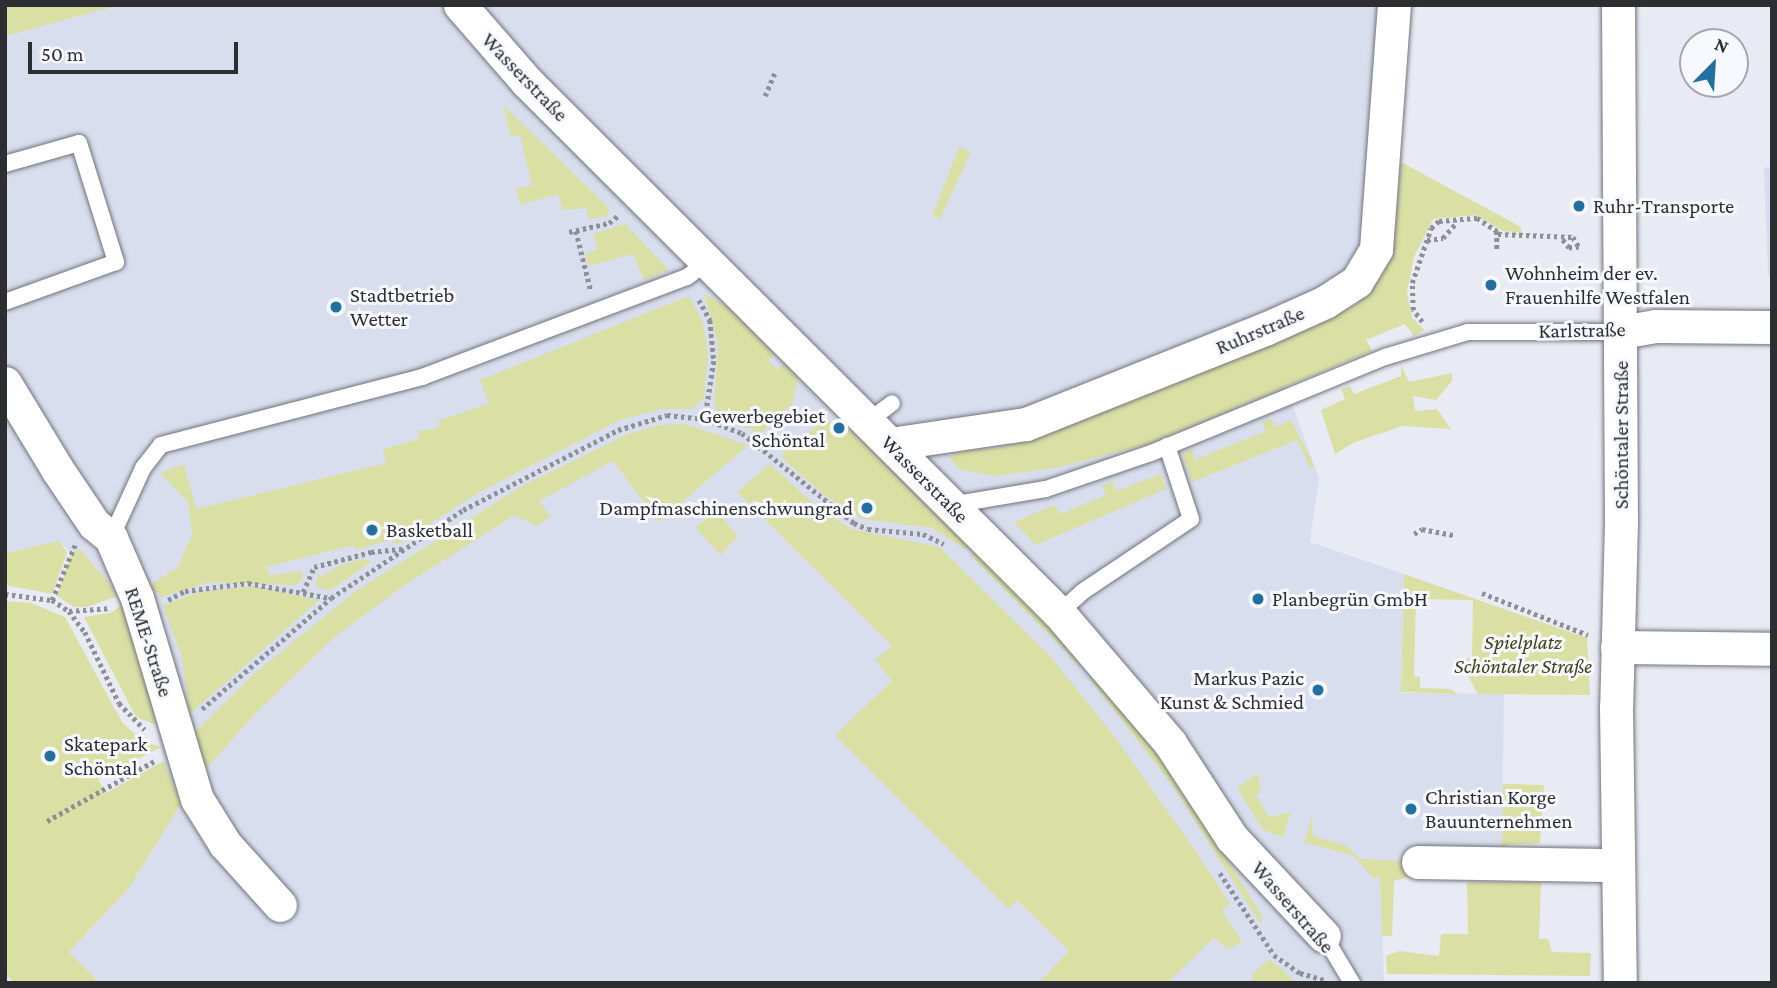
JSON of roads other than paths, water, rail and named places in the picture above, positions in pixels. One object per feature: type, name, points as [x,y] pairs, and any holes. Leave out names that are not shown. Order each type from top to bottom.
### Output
[{"type":"street","name":"Wasserstraße","points":[[460,5],[526,81],[641,196],[697,270],[883,423],[951,505],[1059,614],[1170,743],[1232,838],[1324,936]]},
{"type":"street","name":"Ruhrstraße","points":[[883,423],[1026,424],[1265,329],[1325,302],[1357,281],[1376,249],[1394,5]]},
{"type":"street","name":"Schöntaler Straße","points":[[1618,5],[1621,332],[1617,640],[1620,983]]},
{"type":"street","name":"Karlstraße","points":[[1621,332],[1655,326],[1772,327]]},
{"type":"street","name":"REME-Straße","points":[[5,383],[103,531],[137,598],[197,799],[225,844],[280,905]]},
{"type":"street","points":[[1617,640],[1772,649]]},
{"type":"street","points":[[1418,862],[1618,865]]},
{"type":"lane","points":[[5,164],[79,143],[116,262],[5,302]]},
{"type":"lane","points":[[103,531],[143,468],[162,445],[422,377],[597,313],[697,270]]},
{"type":"lane","name":"Karlstraße","points":[[951,505],[1046,489],[1167,446],[1395,354],[1442,338],[1468,332],[1621,332]]},
{"type":"lane","points":[[1059,614],[1082,592],[1191,519],[1167,446]]},
{"type":"lane","name":"Wasserstraße","points":[[1324,936],[1352,983]]},
{"type":"place","name":"Ruhr-Transporte","points":[[1579,206]]},
{"type":"place","name":"Wohnheim der ev. Frauenhilfe Westfalen","points":[[1491,285]]},
{"type":"place","name":"Stadtbetrieb Wetter","points":[[336,307]]},
{"type":"place","name":"Gewerbegebiet Schöntal","points":[[839,428]]},
{"type":"place","name":"Dampfmaschinenschwungrad","points":[[867,508]]},
{"type":"place","name":"Basketball","points":[[372,530]]},
{"type":"place","name":"Planbegrün GmbH","points":[[1258,599]]},
{"type":"place","name":"Markus Pazic Kunst & Schmied","points":[[1318,690]]},
{"type":"place","name":"Skatepark Schöntal","points":[[50,756]]},
{"type":"place","name":"Christian Korge Bauunternehmen","points":[[1411,809]]},
{"type":"park label","name":"Spielplatz Schöntaler Straße","points":[[1523,654]]}]
